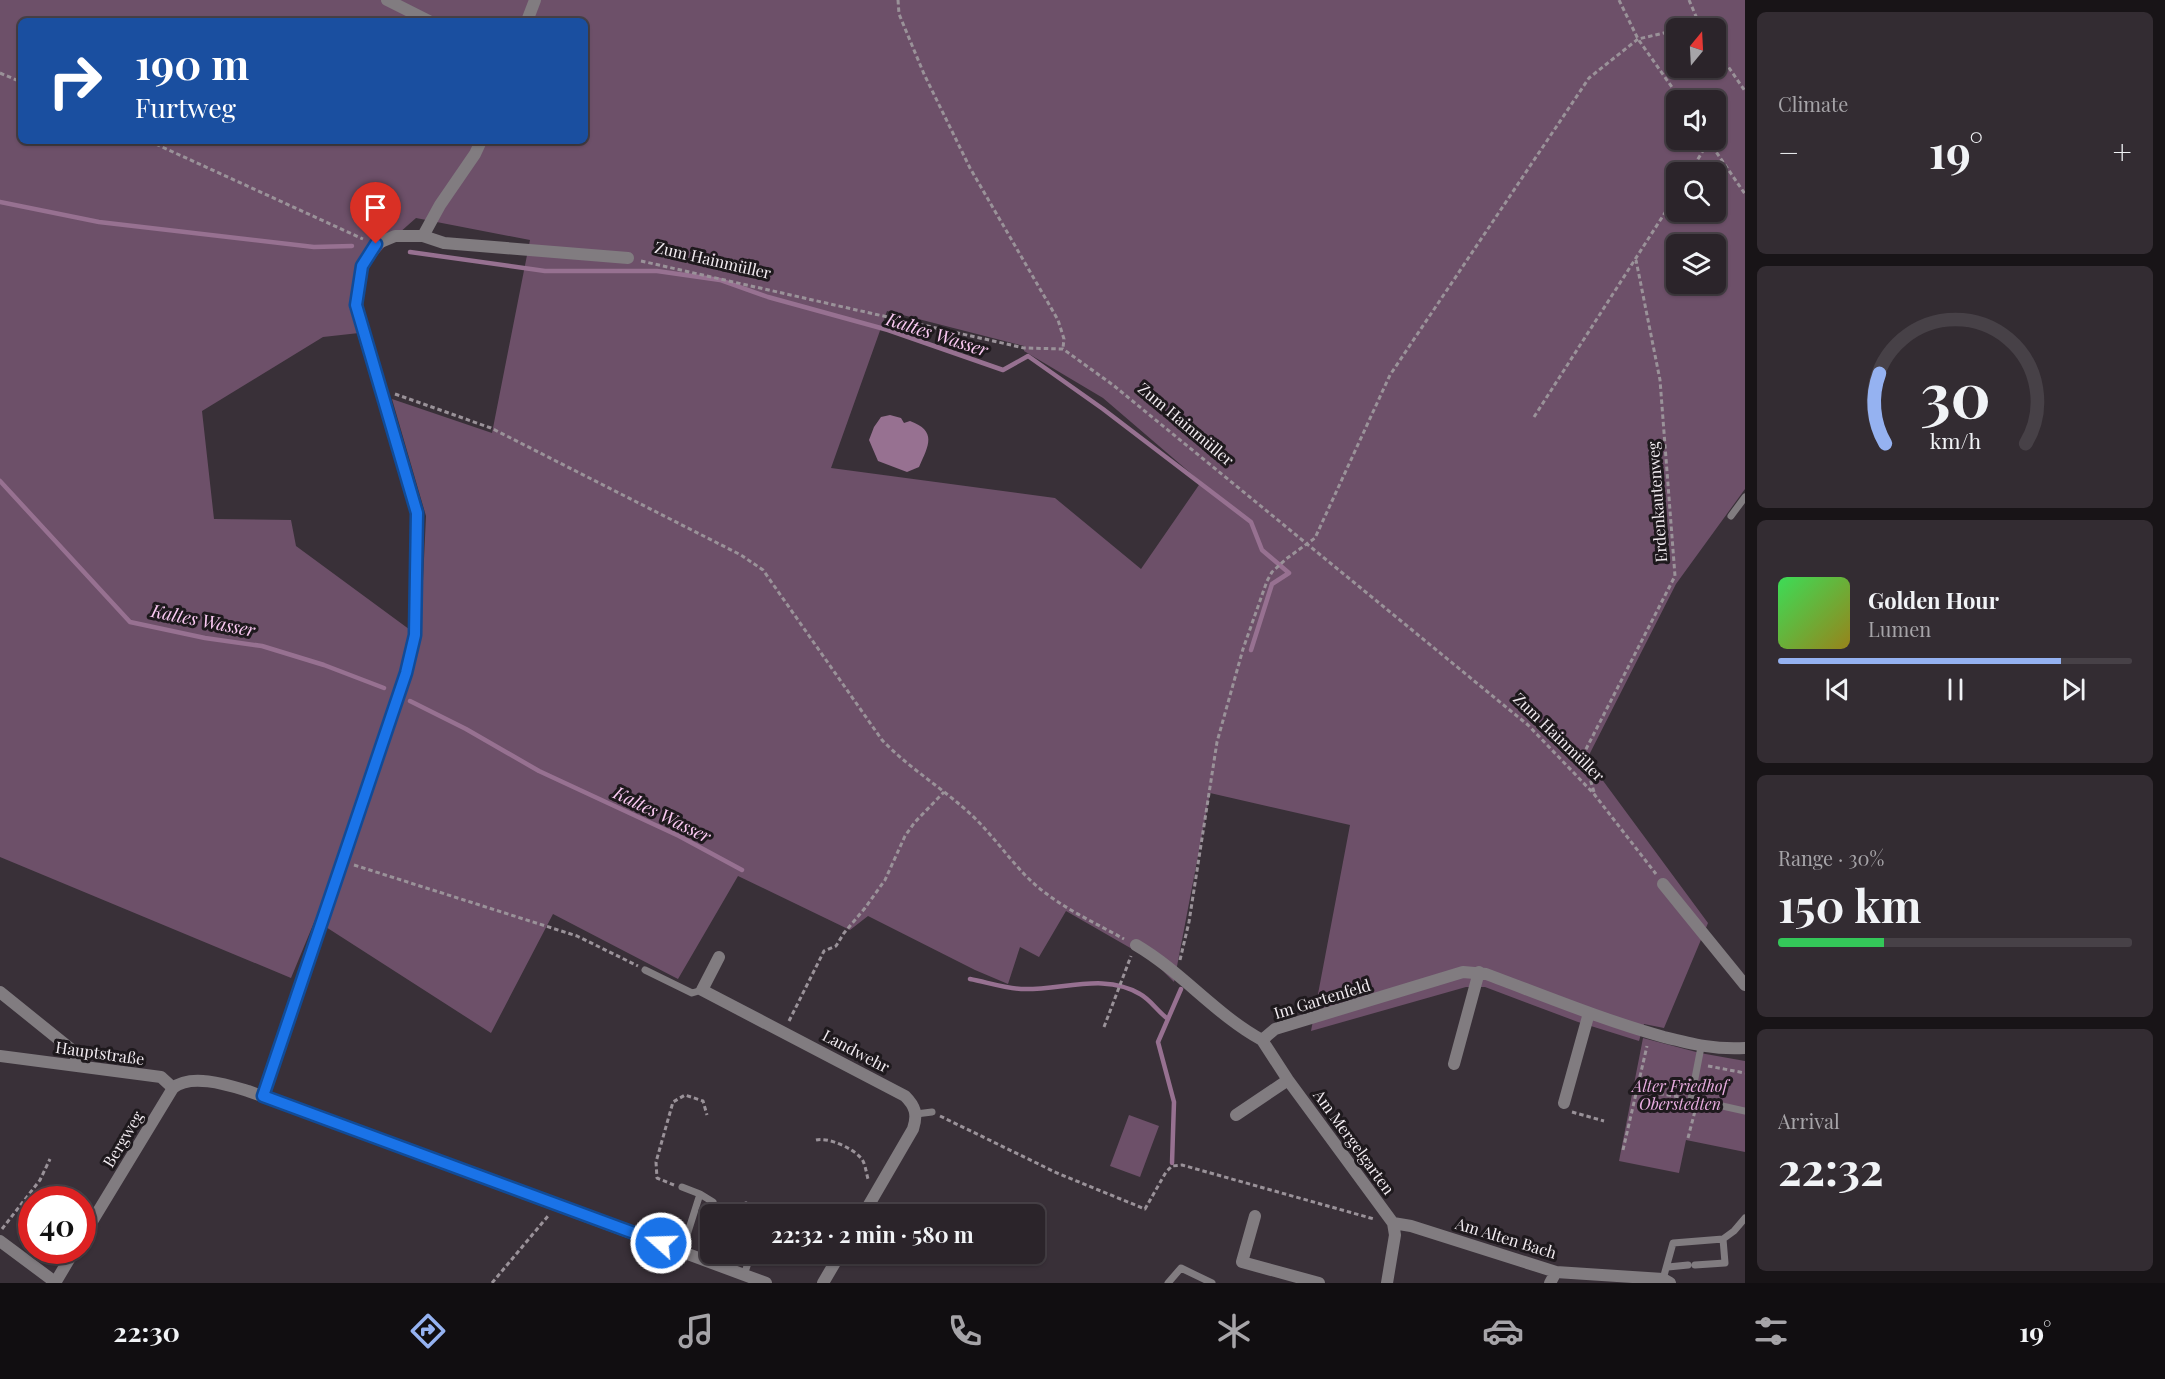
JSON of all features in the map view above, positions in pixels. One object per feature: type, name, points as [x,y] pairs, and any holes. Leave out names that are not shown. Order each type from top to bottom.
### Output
[{"type":"street","points":[[387,0],[423,18]]},
{"type":"street","points":[[528,18],[535,0]]},
{"type":"street","points":[[423,236],[480,144]]},
{"type":"street","points":[[263,1096],[406,673],[415,635],[417,513],[356,305],[362,266],[376,244],[395,236],[423,236],[444,243],[628,258]]},
{"type":"street","points":[[1663,884],[1745,985]]},
{"type":"street","name":"Im Gartenfeld","points":[[1136,945],[1154,955],[1244,1030],[1262,1040],[1275,1029],[1463,972],[1479,972],[1641,1030],[1701,1047],[1724,1050],[1745,1048]]},
{"type":"street","points":[[702,990],[719,957]]},
{"type":"street","points":[[1454,1064],[1479,972]]},
{"type":"street","name":"Landwehr","points":[[702,990],[905,1095],[914,1105],[916,1114]]},
{"type":"street","points":[[0,992],[72,1050],[82,1066]]},
{"type":"street","points":[[1564,1103],[1589,1013]]},
{"type":"street","name":"Am Mergelgarten","points":[[1262,1040],[1288,1080],[1393,1223]]},
{"type":"street","name":"Hauptstraße","points":[[0,1056],[161,1077],[173,1088]]},
{"type":"street","points":[[173,1088],[179,1083],[195,1080],[237,1088],[263,1096],[766,1283]]},
{"type":"street","points":[[1236,1115],[1288,1080]]},
{"type":"street","name":"Bergweg","points":[[96,1215],[173,1088]]},
{"type":"street","points":[[870,1204],[913,1129],[916,1114]]},
{"type":"street","points":[[1255,1216],[1242,1262],[1319,1283]]},
{"type":"street","points":[[1387,1283],[1395,1234],[1393,1223]]},
{"type":"street","name":"Am Alten Bach","points":[[1393,1223],[1411,1226],[1553,1277],[1667,1276]]},
{"type":"street","points":[[0,1241],[55,1283],[66,1264]]},
{"type":"street","points":[[823,1283],[834,1264]]},
{"type":"lane","points":[[1731,516],[1745,497]]},
{"type":"lane","points":[[645,970],[692,993],[702,990]]},
{"type":"lane","points":[[1701,1047],[1694,1100],[1745,1111]]},
{"type":"lane","points":[[916,1114],[932,1112]]},
{"type":"lane","points":[[681,1187],[713,1202]]},
{"type":"lane","points":[[681,1251],[700,1194]]},
{"type":"lane","points":[[1667,1276],[1673,1243],[1723,1239],[1734,1231],[1745,1218]]},
{"type":"lane","points":[[1667,1276],[1692,1265],[1725,1263],[1723,1239]]},
{"type":"lane","points":[[744,1275],[748,1264]]},
{"type":"lane","points":[[1168,1283],[1181,1268],[1212,1283]]},
{"type":"path","points":[[898,0],[899,14],[924,74],[970,168],[1058,320],[1064,339],[1063,349]]},
{"type":"path","points":[[1619,0],[1638,39],[1674,90]]},
{"type":"path","points":[[1689,0],[1696,18]]},
{"type":"path","points":[[1177,974],[1189,922],[1217,742],[1267,581],[1272,572],[1286,559],[1305,543],[1315,538],[1390,375],[1589,78],[1638,39],[1666,33]]},
{"type":"path","points":[[1726,63],[1745,91]]},
{"type":"path","points":[[0,73],[18,81]]},
{"type":"path","points":[[156,144],[376,244]]},
{"type":"path","points":[[1716,150],[1745,194]]},
{"type":"path","points":[[1534,417],[1666,212]]},
{"type":"path","name":"Zum Hainmüller","points":[[628,258],[1024,348],[1063,349],[1113,385],[1528,725],[1594,794],[1663,884]]},
{"type":"path","name":"Erdenkautenweg","points":[[1594,794],[1583,755],[1675,576],[1660,380],[1636,260]]},
{"type":"path","points":[[382,390],[491,428],[731,550],[763,570],[882,740],[900,758],[968,812],[1026,876],[1059,904],[1136,945],[1104,1027]]},
{"type":"path","points":[[783,1032],[824,951],[836,946],[865,908],[885,880],[905,836],[915,822],[944,792]]},
{"type":"path","points":[[342,862],[578,936],[645,970]]},
{"type":"path","points":[[1623,1150],[1647,1045]]},
{"type":"path","points":[[1697,1064],[1745,1073]]},
{"type":"path","points":[[1637,1090],[1694,1100],[1688,1138]]},
{"type":"path","points":[[681,1187],[657,1178],[656,1162],[673,1102],[685,1095],[704,1101],[707,1114]]},
{"type":"path","points":[[1564,1103],[1566,1110],[1604,1121]]},
{"type":"path","points":[[932,1112],[1057,1173],[1145,1209],[1166,1172],[1172,1166],[1182,1165],[1393,1223]]},
{"type":"path","points":[[816,1140],[823,1138],[850,1150],[861,1158],[868,1179],[880,1187]]},
{"type":"path","points":[[0,1231],[40,1180],[50,1159]]},
{"type":"path","points":[[713,1202],[719,1204]]},
{"type":"path","points":[[492,1283],[556,1206]]},
{"type":"green space","points":[[0,0],[1745,0],[1745,489],[1676,584],[1587,759],[1708,923],[1664,1028],[1644,1024],[1639,1041],[1578,1022],[1485,987],[1466,987],[1311,1031],[1350,825],[1210,793],[1174,982],[1153,961],[1066,911],[1039,957],[1020,947],[1008,984],[975,970],[868,916],[850,930],[738,876],[678,979],[553,914],[491,1033],[315,920],[291,978],[0,857]],"holes":[[[416,218],[530,240],[492,433],[392,399],[426,516],[422,602],[417,635],[296,546],[291,520],[214,519],[202,411],[323,337],[368,332],[363,294],[370,266],[388,244]],[[887,311],[1024,346],[1024,351],[1103,398],[1201,482],[1141,569],[1055,498],[831,468]]]},
{"type":"green space","name":"Alter Friedhof Oberstedten","points":[[1643,1038],[1700,1053],[1745,1061],[1745,1152],[1686,1140],[1679,1173],[1619,1161]]},
{"type":"green space","points":[[1129,1115],[1159,1126],[1140,1177],[1110,1166]]},
{"type":"shaded area","points":[[890,415],[901,418],[904,423],[910,421],[919,425],[927,434],[928,445],[919,467],[907,472],[878,461],[869,440],[881,417]]},
{"type":"waterway","name":"Kaltes Wasser","points":[[0,202],[99,222],[314,247],[352,246]]},
{"type":"waterway","name":"Kaltes Wasser","points":[[410,252],[545,271],[657,271],[720,280],[768,297],[888,330],[1003,370],[1028,356],[1103,409],[1251,522],[1262,550],[1289,573],[1272,584],[1251,650]]},
{"type":"waterway","name":"Kaltes Wasser","points":[[0,481],[130,622],[205,638],[262,646],[324,665],[384,688]]},
{"type":"waterway","name":"Kaltes Wasser","points":[[410,701],[466,729],[539,771],[679,836],[742,870]]},
{"type":"waterway","name":"Kaltes Wasser","points":[[970,979],[1021,989],[1097,983],[1112,984],[1140,994],[1168,1019]]},
{"type":"waterway","name":"Kaltes Wasser","points":[[1172,1163],[1174,1102],[1158,1042],[1181,989]]},
{"type":"route","points":[[376,244],[362,266],[356,305],[417,513],[415,635],[406,673],[263,1096],[661,1243]]}]
